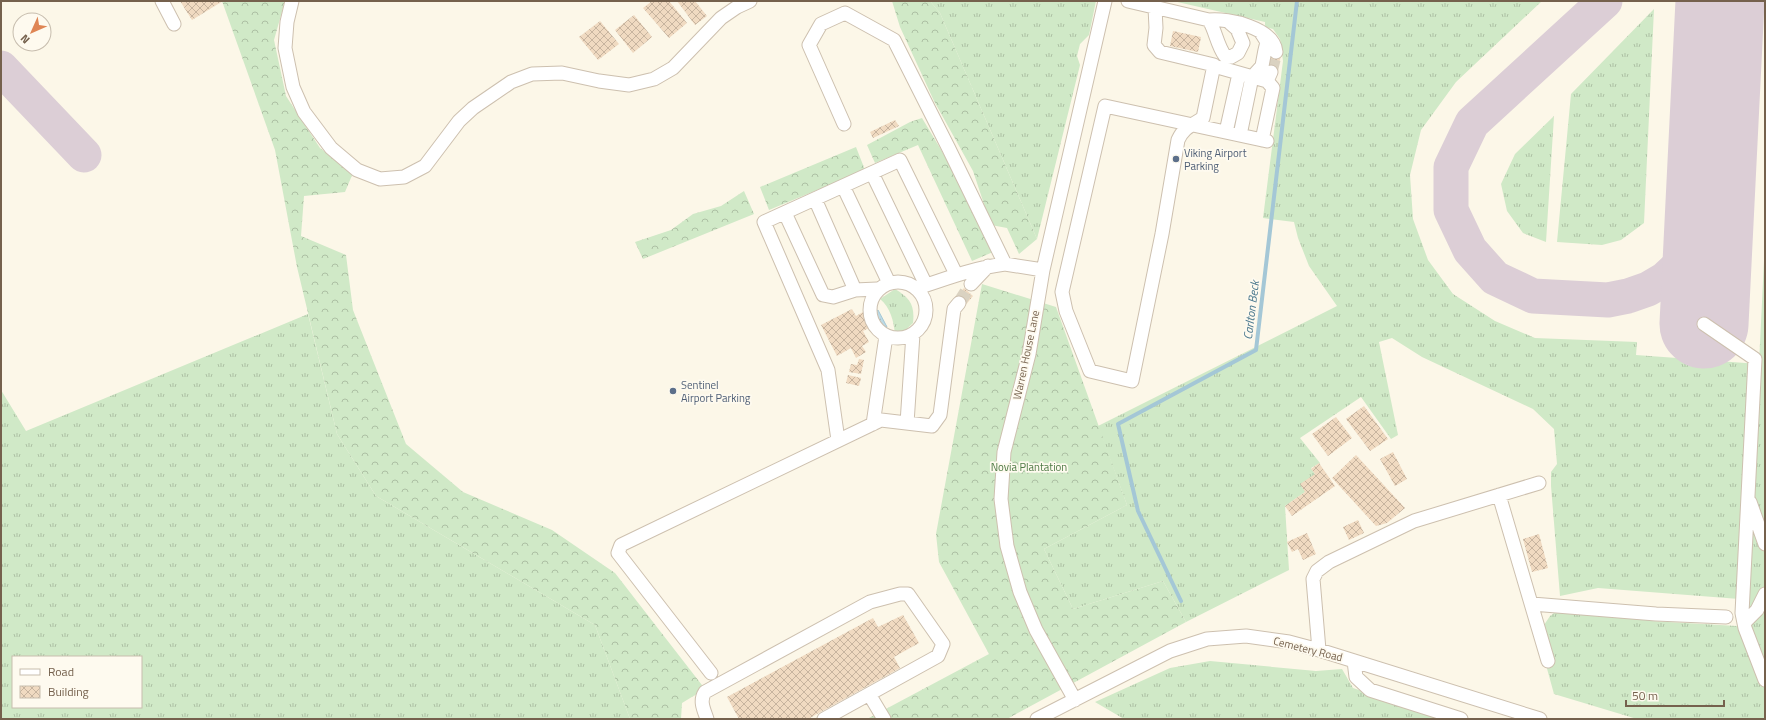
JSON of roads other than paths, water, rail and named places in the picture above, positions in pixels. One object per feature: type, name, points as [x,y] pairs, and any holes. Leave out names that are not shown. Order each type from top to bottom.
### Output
[{"type":"street","points":[[162,1],[174,24]]},
{"type":"street","points":[[292,1],[287,22],[285,48],[293,87],[304,112],[331,148],[357,170],[380,179],[404,177],[425,166],[444,143],[459,121],[473,108],[511,82],[532,74],[562,73],[599,81],[629,85],[654,79],[673,68],[721,18],[750,1]]},
{"type":"street","name":"Warren House Lane","points":[[1075,700],[1036,630],[1020,592],[1007,546],[1001,499],[1004,452],[1029,354],[1042,270],[1105,1]]},
{"type":"street","points":[[1128,1],[1210,20],[1217,19],[1253,27],[1269,37],[1276,45],[1276,52]]},
{"type":"street","points":[[1155,8],[1156,28],[1154,45],[1160,52],[1256,76],[1273,88],[1247,137]]},
{"type":"street","points":[[844,124],[809,45],[821,24],[845,13],[894,40],[1005,264]]},
{"type":"street","points":[[1210,20],[1218,38],[1218,47],[1224,56],[1231,57],[1238,53],[1242,43],[1237,29],[1228,22]]},
{"type":"street","points":[[1247,137],[1256,76],[1262,66],[1267,42],[1260,31]]},
{"type":"street","points":[[1214,66],[1202,118],[1194,124],[1182,130],[1178,140],[1162,234],[1132,381],[1090,371],[1066,311],[1062,292],[1105,106],[1194,124],[1247,137]]},
{"type":"street","points":[[838,440],[828,370],[764,222],[900,160],[956,274]]},
{"type":"street","points":[[872,172],[921,287],[926,309],[925,319],[913,334],[900,338],[886,336],[876,328],[870,315],[869,306],[872,297],[878,289],[889,283],[904,282],[921,287],[956,274],[988,266],[1005,264],[1042,270]]},
{"type":"street","points":[[843,186],[889,283]]},
{"type":"street","points":[[815,199],[855,290]]},
{"type":"street","points":[[785,212],[823,295],[833,297],[855,290],[878,289]]},
{"type":"street","points":[[971,284],[988,266]]},
{"type":"street","points":[[711,673],[618,552],[620,546],[877,422],[932,426],[940,415],[954,309],[959,303]]},
{"type":"street","points":[[1704,324],[1755,359],[1742,613],[1744,623],[1765,680]]},
{"type":"street","points":[[907,423],[913,334]]},
{"type":"street","points":[[877,422],[886,336]]},
{"type":"street","points":[[1319,650],[1313,579],[1317,571],[1329,562],[1414,521],[1539,483]]},
{"type":"street","points":[[1499,495],[1548,661]]},
{"type":"street","points":[[1749,498],[1765,544]]},
{"type":"street","points":[[707,719],[702,702],[702,697],[705,692],[870,602],[900,594],[908,594],[943,644],[938,656],[824,719]]},
{"type":"street","points":[[1744,623],[1757,610],[1765,594]]},
{"type":"street","points":[[1532,604],[1656,614],[1726,617]]},
{"type":"street","name":"Cemetery Road","points":[[1037,719],[1170,650],[1207,639],[1246,636],[1289,642],[1319,650],[1540,719]]},
{"type":"street","points":[[1354,661],[1356,677],[1370,690],[1461,719]]},
{"type":"street","points":[[869,694],[884,719]]},
{"type":"water","points":[[878,310],[887,327],[883,331],[875,312]]},
{"type":"waterway","name":"Carlton Beck","points":[[1181,601],[1138,511],[1118,424],[1256,350],[1297,1]]},
{"type":"tunnel","points":[[1271,72],[1276,52]]},
{"type":"tunnel","points":[[959,303],[971,284]]},
{"type":"place","name":"Viking Airport Parking","points":[[1176,159]]},
{"type":"place","name":"Sentinel Airport Parking","points":[[673,391]]},
{"type":"park label","name":"Novia Plantation","points":[[1029,467]]}]
